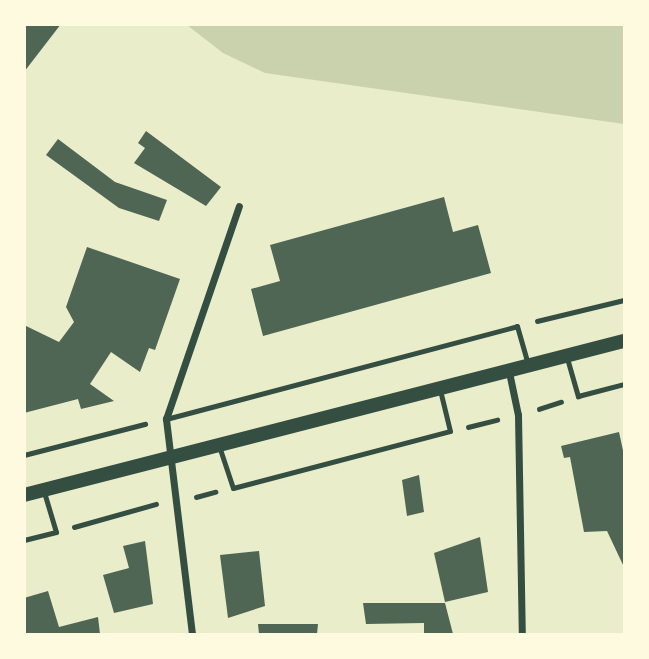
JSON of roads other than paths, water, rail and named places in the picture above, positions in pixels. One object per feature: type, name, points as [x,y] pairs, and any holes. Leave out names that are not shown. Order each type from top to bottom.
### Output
[{"type":"main road","points":[[24,495],[625,341]]},
{"type":"street","points":[[192,635],[166,419],[239,206]]},
{"type":"street","points":[[509,372],[518,415],[522,635]]},
{"type":"lane","points":[[166,419],[517,326],[529,367]]},
{"type":"lane","points":[[567,356],[578,396],[625,384]]},
{"type":"lane","points":[[219,446],[233,488],[450,431],[440,390]]},
{"type":"lane","points":[[24,540],[56,532],[44,490]]}]
